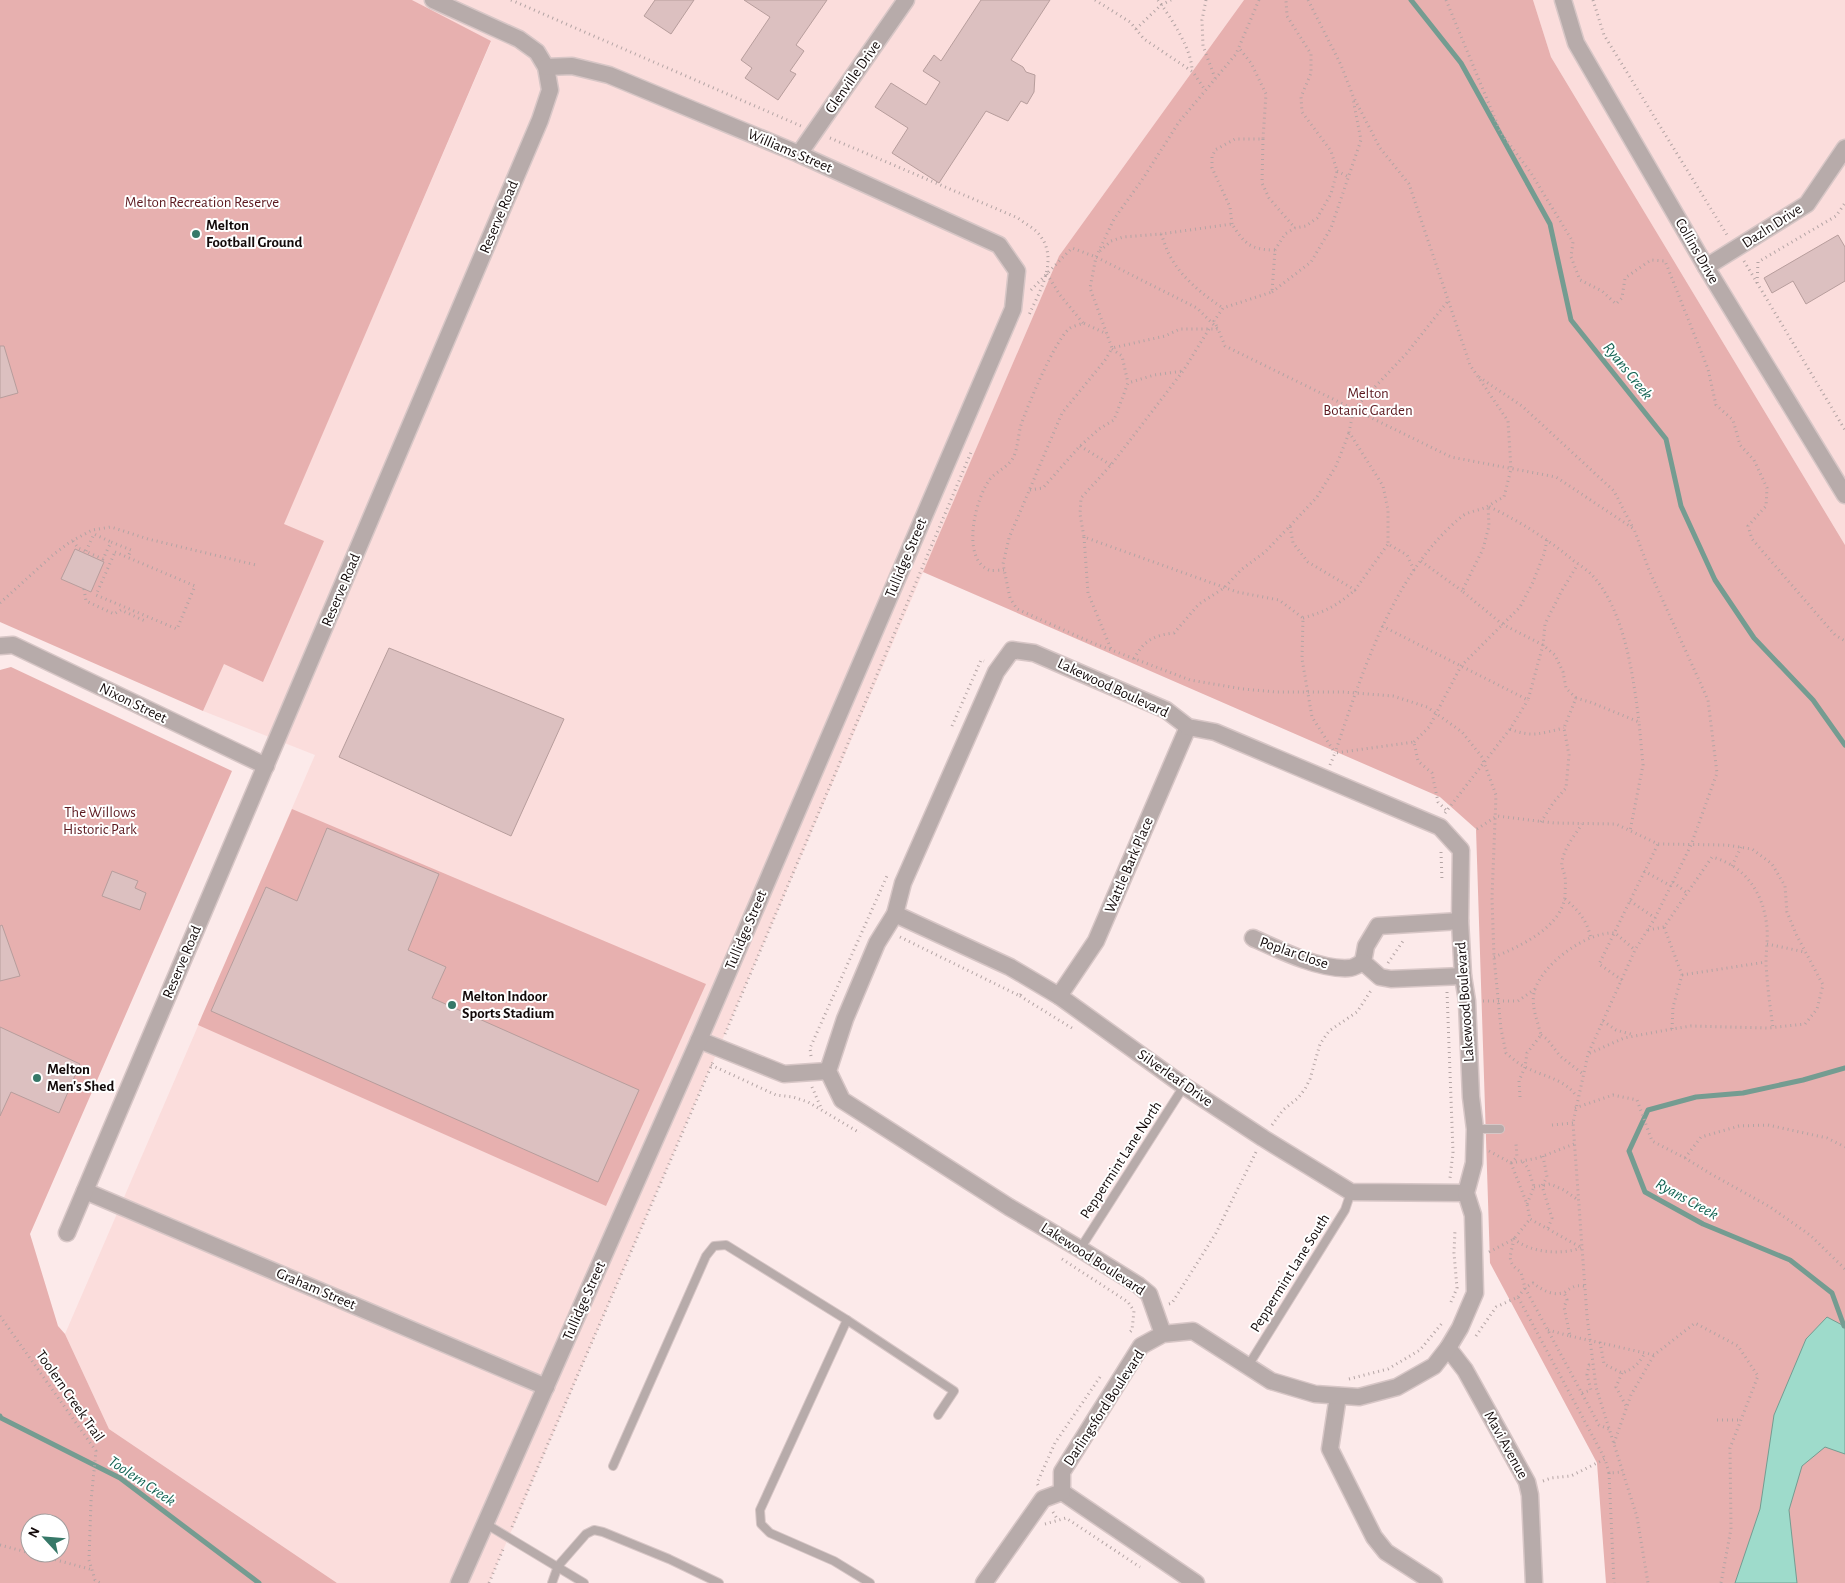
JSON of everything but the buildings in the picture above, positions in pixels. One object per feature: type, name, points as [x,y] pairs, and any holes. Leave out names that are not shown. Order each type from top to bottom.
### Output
[{"type":"street","name":"Reserve Road","points":[[67,1233],[540,120],[550,90],[546,67],[537,52],[519,39],[434,0]]},
{"type":"street","name":"Glenville Drive","points":[[799,154],[906,0]]},
{"type":"street","name":"Collins Drive","points":[[1564,0],[1576,43],[1706,267],[1845,495]]},
{"type":"street","name":"Williams Street","points":[[546,67],[572,66],[609,75],[799,154],[999,245],[1017,271]]},
{"type":"street","name":"Dazln Drive","points":[[1706,267],[1807,204],[1845,148]]},
{"type":"street","name":"Tullidge Street","points":[[459,1583],[699,1040],[1014,308],[1017,271]]},
{"type":"street","name":"Nixon Street","points":[[0,646],[14,645],[266,766]]},
{"type":"street","name":"Lakewood Boulevard","points":[[1163,1334],[1149,1294],[842,1100],[820,1071],[845,1019],[877,943],[895,914],[903,883],[999,668],[1012,650],[1034,653],[1166,710],[1188,727],[1215,732],[1324,778],[1441,834],[1460,850],[1460,921],[1455,976],[1467,1001],[1471,1097],[1475,1129],[1474,1163],[1466,1193]]},
{"type":"street","name":"Wattle Bark Place","points":[[1059,996],[1096,941],[1188,727]]},
{"type":"street","name":"Silverleaf Drive","points":[[895,914],[1010,967],[1059,996],[1184,1086],[1263,1138],[1351,1192]]},
{"type":"street","points":[[1455,976],[1391,979],[1380,977],[1363,962],[1366,946],[1378,926],[1460,921]]},
{"type":"street","name":"Poplar Close","points":[[1253,938],[1294,956],[1330,966],[1351,968],[1363,962]]},
{"type":"street","points":[[699,1040],[784,1074],[820,1071]]},
{"type":"street","name":"Graham Street","points":[[85,1191],[546,1387]]},
{"type":"street","points":[[1163,1334],[1193,1331],[1271,1381],[1315,1394],[1359,1397],[1397,1387],[1434,1366],[1460,1328],[1475,1293],[1473,1216],[1466,1193],[1351,1192]]},
{"type":"street","name":"Darlingsford Boulevard","points":[[1062,1492],[1062,1472],[1141,1346],[1163,1334]]},
{"type":"street","name":"Mavi Avenue","points":[[1448,1348],[1465,1370],[1528,1486],[1534,1583]]},
{"type":"street","points":[[1338,1396],[1330,1449],[1374,1537],[1386,1552],[1434,1583]]},
{"type":"street","points":[[984,1583],[1043,1499],[1062,1492],[1196,1583]]},
{"type":"lane","name":"Peppermint Lane North","points":[[1080,1249],[1184,1086]]},
{"type":"lane","points":[[1475,1129],[1500,1128]]},
{"type":"lane","name":"Peppermint Lane South","points":[[1248,1366],[1345,1210],[1351,1192]]},
{"type":"lane","points":[[613,1466],[706,1256],[714,1246],[726,1245],[847,1320],[954,1391],[938,1415]]},
{"type":"lane","points":[[847,1320],[760,1510],[761,1524],[770,1533],[834,1561],[870,1583]]},
{"type":"lane","points":[[486,1524],[509,1536],[584,1583]]},
{"type":"lane","points":[[552,1583],[558,1566],[586,1534],[594,1530],[669,1559],[718,1583]]},
{"type":"path","points":[[511,0],[1018,218],[1038,232],[1045,244],[1050,261],[1047,274],[1028,319]]},
{"type":"path","points":[[1095,0],[1130,22],[1144,39],[1192,72],[1205,90]]},
{"type":"path","points":[[1153,0],[1161,5]]},
{"type":"path","points":[[1158,0],[1189,54],[1192,72]]},
{"type":"path","points":[[1136,29],[1161,5],[1171,0]]},
{"type":"path","points":[[1206,0],[1202,20],[1202,46],[1214,78]]},
{"type":"path","points":[[1030,490],[1043,488],[1080,446],[1099,429],[1114,420],[1128,383],[1122,356],[1112,348],[1090,288],[1096,257],[1114,219],[1142,180],[1179,122],[1236,54],[1259,0]]},
{"type":"path","points":[[1272,292],[1274,250],[1285,234],[1295,228],[1306,226],[1317,218],[1331,194],[1337,171],[1331,151],[1302,112],[1301,97],[1311,73],[1311,54],[1288,16],[1286,0]]},
{"type":"path","points":[[1308,0],[1341,65],[1353,96],[1380,148],[1408,184],[1470,365],[1508,421],[1511,469],[1504,497],[1488,506],[1461,516],[1429,548],[1414,571],[1382,626],[1324,778]]},
{"type":"path","points":[[1446,0],[1501,133],[1531,173],[1572,242],[1571,257],[1580,280],[1602,291],[1616,304],[1622,298],[1625,278],[1651,260],[1666,261],[1708,369],[1716,404],[1733,420],[1740,445],[1754,460],[1767,488],[1766,506],[1748,526],[1752,539],[1835,635],[1845,641]]},
{"type":"path","points":[[1593,0],[1604,35],[1845,430]]},
{"type":"path","points":[[1239,48],[1252,63],[1266,94],[1262,184],[1269,198],[1295,228]]},
{"type":"path","points":[[1353,96],[1361,140],[1331,228],[1310,262],[1272,292],[1223,308],[1214,321],[1225,346],[1451,457],[1556,477],[1634,529]]},
{"type":"path","points":[[1263,139],[1235,139],[1214,150],[1212,168],[1230,208],[1232,224],[1242,240],[1254,248],[1274,250]]},
{"type":"path","points":[[1337,171],[1349,177]]},
{"type":"path","points":[[1757,284],[1758,262],[1836,216],[1845,203]]},
{"type":"path","points":[[1099,252],[1112,241],[1123,237],[1161,234],[1232,224]]},
{"type":"path","points":[[1161,234],[1170,257],[1185,275],[1203,294],[1223,308]]},
{"type":"path","points":[[1014,308],[1072,248],[1096,257],[1198,308],[1218,329]]},
{"type":"path","points":[[1047,274],[1060,295],[1083,323],[1107,334]]},
{"type":"path","points":[[1134,659],[1141,645],[1163,634],[1174,633],[1199,604],[1224,588],[1242,570],[1265,552],[1317,497],[1336,466],[1349,432],[1354,409],[1406,354],[1449,301]]},
{"type":"path","points":[[1004,570],[990,570],[981,564],[973,549],[978,503],[990,479],[1013,458],[1021,425],[1053,353],[1069,329],[1083,323]]},
{"type":"path","points":[[1218,329],[1180,329],[1165,336],[1112,348],[1106,359],[1062,413],[1009,538],[1003,564],[1010,598],[1017,609],[1111,650],[1190,680],[1234,688],[1276,692],[1355,693],[1393,696],[1427,707],[1462,732],[1482,757],[1496,795],[1497,816],[1492,898],[1494,957],[1498,1002],[1506,1053],[1525,1067],[1558,1081],[1577,1097]]},
{"type":"path","points":[[1111,650],[1088,593],[1084,537],[1080,514],[1081,498],[1111,465],[1183,371],[1209,329]]},
{"type":"path","points":[[1128,383],[1154,375],[1183,371]]},
{"type":"path","points":[[1477,376],[1522,406],[1614,491],[1634,529],[1649,570],[1708,700],[1717,773],[1691,845],[1655,918],[1635,950],[1588,1054],[1577,1097],[1573,1123],[1584,1286],[1596,1387],[1636,1517],[1648,1583]]},
{"type":"path","points":[[1303,618],[1324,612],[1339,604],[1355,590],[1388,544],[1388,510],[1383,486],[1349,432]]},
{"type":"path","points":[[1080,446],[1111,465]]},
{"type":"path","points":[[488,1583],[719,1048],[974,447]]},
{"type":"path","points":[[1488,506],[1547,540],[1592,575],[1612,606],[1624,639],[1634,686],[1643,765],[1630,831]]},
{"type":"path","points":[[1462,591],[1483,549],[1489,526],[1488,506]]},
{"type":"path","points":[[1290,526],[1293,544],[1308,562],[1355,590]]},
{"type":"path","points":[[0,603],[54,554],[73,540],[92,530],[111,527],[148,539],[256,565]]},
{"type":"path","points":[[86,551],[94,534],[130,550],[128,558]]},
{"type":"path","points":[[1084,537],[1224,588],[1280,600],[1303,618]]},
{"type":"path","points":[[73,540],[78,548],[103,559],[112,542]]},
{"type":"path","points":[[1335,753],[1414,742],[1429,727],[1461,666],[1520,606],[1533,582],[1544,554],[1547,540]]},
{"type":"path","points":[[1388,544],[1408,555],[1414,571]]},
{"type":"path","points":[[122,608],[177,629],[195,586],[115,552],[96,595],[145,621]]},
{"type":"path","points":[[1421,561],[1502,624],[1544,644],[1555,655],[1563,672],[1566,688],[1576,698],[1639,722]]},
{"type":"path","points":[[1442,882],[1441,834],[1446,811],[1510,729],[1528,700],[1544,644],[1546,624],[1561,592],[1578,564]]},
{"type":"path","points":[[84,589],[86,601],[114,614],[122,608]]},
{"type":"path","points":[[1303,618],[1302,659],[1312,717],[1335,753]]},
{"type":"path","points":[[1382,626],[1528,700]]},
{"type":"path","points":[[950,730],[981,660],[999,668]]},
{"type":"path","points":[[1541,822],[1553,803],[1566,788],[1569,755],[1564,728],[1576,698]]},
{"type":"path","points":[[1510,729],[1523,735],[1533,735],[1564,728]]},
{"type":"path","points":[[1414,742],[1418,761],[1432,774],[1438,802],[1446,811]]},
{"type":"path","points":[[1477,829],[1497,816],[1541,822],[1616,824],[1658,844],[1726,845],[1752,849],[1772,864],[1785,886],[1787,912],[1823,986],[1817,1009],[1805,1024],[1773,1028],[1691,1026],[1624,1038],[1588,1054]]},
{"type":"path","points":[[1494,957],[1514,949],[1550,924],[1561,908],[1564,899],[1565,876],[1562,864],[1564,855],[1582,824]]},
{"type":"path","points":[[1622,980],[1599,964],[1658,844]]},
{"type":"path","points":[[1732,866],[1741,847]]},
{"type":"path","points":[[1648,930],[1664,927],[1712,857],[1722,860],[1740,872],[1756,888],[1764,904],[1768,929],[1766,962],[1773,1028]]},
{"type":"path","points":[[822,1110],[812,1088],[820,1071],[810,1048],[890,870]]},
{"type":"path","points":[[1644,871],[1671,886]]},
{"type":"path","points":[[1673,882],[1687,893]]},
{"type":"path","points":[[1564,899],[1576,909],[1588,926],[1590,939]]},
{"type":"path","points":[[1630,901],[1655,918]]},
{"type":"path","points":[[867,921],[1020,996],[1030,979]]},
{"type":"path","points":[[1664,927],[1682,975],[1673,1007],[1672,1029]]},
{"type":"path","points":[[1583,1074],[1560,1056],[1542,1035],[1536,1017],[1533,994],[1539,980],[1548,967],[1561,954],[1596,935],[1614,933],[1635,950]]},
{"type":"path","points":[[1380,977],[1406,936]]},
{"type":"path","points":[[1767,944],[1806,952]]},
{"type":"path","points":[[1682,975],[1766,962]]},
{"type":"path","points":[[1450,1193],[1450,1172],[1453,1152],[1455,976]]},
{"type":"path","points":[[1467,1001],[1518,1001],[1535,990]]},
{"type":"path","points":[[1603,1021],[1616,1030],[1637,1035]]},
{"type":"path","points":[[1520,1097],[1519,1081],[1525,1067],[1527,1053],[1542,1035]]},
{"type":"path","points":[[711,1065],[776,1095],[793,1097],[808,1102],[862,1135]]},
{"type":"path","points":[[1575,1108],[1613,1095],[1637,1100],[1652,1141],[1770,1207],[1810,1234],[1845,1270]]},
{"type":"path","points":[[1552,1125],[1573,1123]]},
{"type":"path","points":[[1685,1158],[1702,1137],[1739,1126],[1768,1125],[1827,1138],[1845,1147]]},
{"type":"path","points":[[1511,1163],[1517,1157],[1516,1144]]},
{"type":"path","points":[[1511,1163],[1523,1162],[1543,1156],[1574,1144]]},
{"type":"path","points":[[1474,1146],[1494,1152],[1511,1163],[1527,1204],[1530,1219],[1514,1239],[1494,1251],[1475,1255]]},
{"type":"path","points":[[1543,1156],[1547,1177],[1542,1186],[1552,1218],[1548,1228]]},
{"type":"path","points":[[1523,1162],[1528,1168],[1534,1187],[1527,1204]]},
{"type":"path","points":[[1534,1187],[1550,1184],[1564,1190],[1578,1200]]},
{"type":"path","points":[[1530,1219],[1582,1248]]},
{"type":"path","points":[[1451,1303],[1457,1288],[1454,1253],[1455,1227]]},
{"type":"path","points":[[1514,1239],[1521,1245],[1547,1252],[1571,1252],[1582,1248]]},
{"type":"path","points":[[1514,1239],[1510,1260],[1513,1267],[1521,1272],[1525,1288],[1599,1425],[1609,1429]]},
{"type":"path","points":[[1060,1258],[1128,1302],[1134,1311],[1132,1330],[1127,1338]]},
{"type":"path","points":[[1459,1362],[1496,1307],[1518,1297],[1525,1288],[1534,1283],[1545,1292],[1562,1293],[1574,1285],[1584,1286]]},
{"type":"path","points":[[1564,1292],[1567,1300],[1564,1307],[1570,1336]]},
{"type":"path","points":[[1518,1297],[1604,1459],[1609,1472],[1614,1583]]},
{"type":"path","name":"Toolern Creek Trail","points":[[0,1316],[96,1451],[91,1501],[90,1560],[95,1580],[100,1583]]},
{"type":"path","points":[[1338,1396],[1339,1381],[1388,1369],[1420,1350],[1445,1318]]},
{"type":"path","points":[[1614,1444],[1631,1395],[1654,1355],[1695,1323],[1738,1346],[1758,1376],[1730,1448],[1731,1529],[1721,1583]]},
{"type":"path","points":[[1547,1330],[1654,1355]]},
{"type":"path","points":[[1600,1342],[1604,1364],[1622,1373],[1630,1371],[1639,1363],[1645,1353]]},
{"type":"path","points":[[1582,1393],[1591,1390],[1587,1368],[1589,1364],[1593,1364]]},
{"type":"path","points":[[1058,1520],[1037,1483],[1056,1443],[1105,1370]]},
{"type":"path","points":[[1622,1373],[1616,1387],[1626,1407]]},
{"type":"path","points":[[1717,1420],[1742,1420]]},
{"type":"path","points":[[1528,1486],[1551,1478],[1571,1476],[1604,1459]]},
{"type":"path","points":[[1609,1472],[1623,1472]]},
{"type":"path","points":[[1040,1531],[1044,1524],[1066,1518],[1140,1567]]},
{"type":"path","points":[[0,1544],[20,1550]]},
{"type":"path","points":[[67,1563],[93,1570]]},
{"type":"shaded area","points":[[412,0],[1244,0],[1059,256],[489,1583],[337,1583],[109,1429],[65,1334],[315,755],[203,711],[491,42]]},
{"type":"shaded area","points":[[1533,0],[1845,0],[1845,545],[1551,57]]},
{"type":"shaded area","points":[[1827,1317],[1844,1326],[1845,1329],[1845,1454],[1825,1447],[1802,1466],[1789,1510],[1797,1583],[1735,1583],[1760,1509],[1774,1415],[1806,1339]]},
{"type":"green space","name":"Melton Recreation Reserve","points":[[0,0],[412,0],[491,41],[284,524],[324,541],[263,682],[224,664],[203,711],[0,622]]},
{"type":"green space","name":"Melton Botanic Garden","points":[[1244,0],[1533,0],[1551,57],[1845,545],[1845,1583],[1606,1583],[1597,1463],[1490,1263],[1476,829],[1440,797],[923,572],[1059,256]]},
{"type":"green space","name":"The Willows Historic Park","points":[[11,667],[232,771],[30,1234],[58,1326],[65,1334],[109,1429],[337,1583],[0,1583],[0,670]]},
{"type":"green space","name":"Melton Indoor Sports Stadium","points":[[292,809],[706,984],[606,1206],[198,1025]]},
{"type":"waterway","name":"Ryans Creek","points":[[1411,0],[1461,63],[1550,224],[1571,320],[1666,439],[1681,506],[1715,580],[1754,638],[1813,700],[1845,745]]},
{"type":"waterway","name":"Ryans Creek","points":[[1844,1326],[1832,1293],[1790,1260],[1703,1224],[1645,1192],[1629,1151],[1648,1110],[1696,1097],[1743,1093],[1803,1080],[1845,1068]]},
{"type":"waterway","name":"Toolern Creek","points":[[0,1416],[120,1478],[259,1583]]},
{"type":"place","name":"Melton Football Ground","points":[[196,234]]},
{"type":"place","name":"Melton Indoor Sports Stadium","points":[[452,1005]]},
{"type":"place","name":"Melton Men's Shed","points":[[37,1078]]}]
